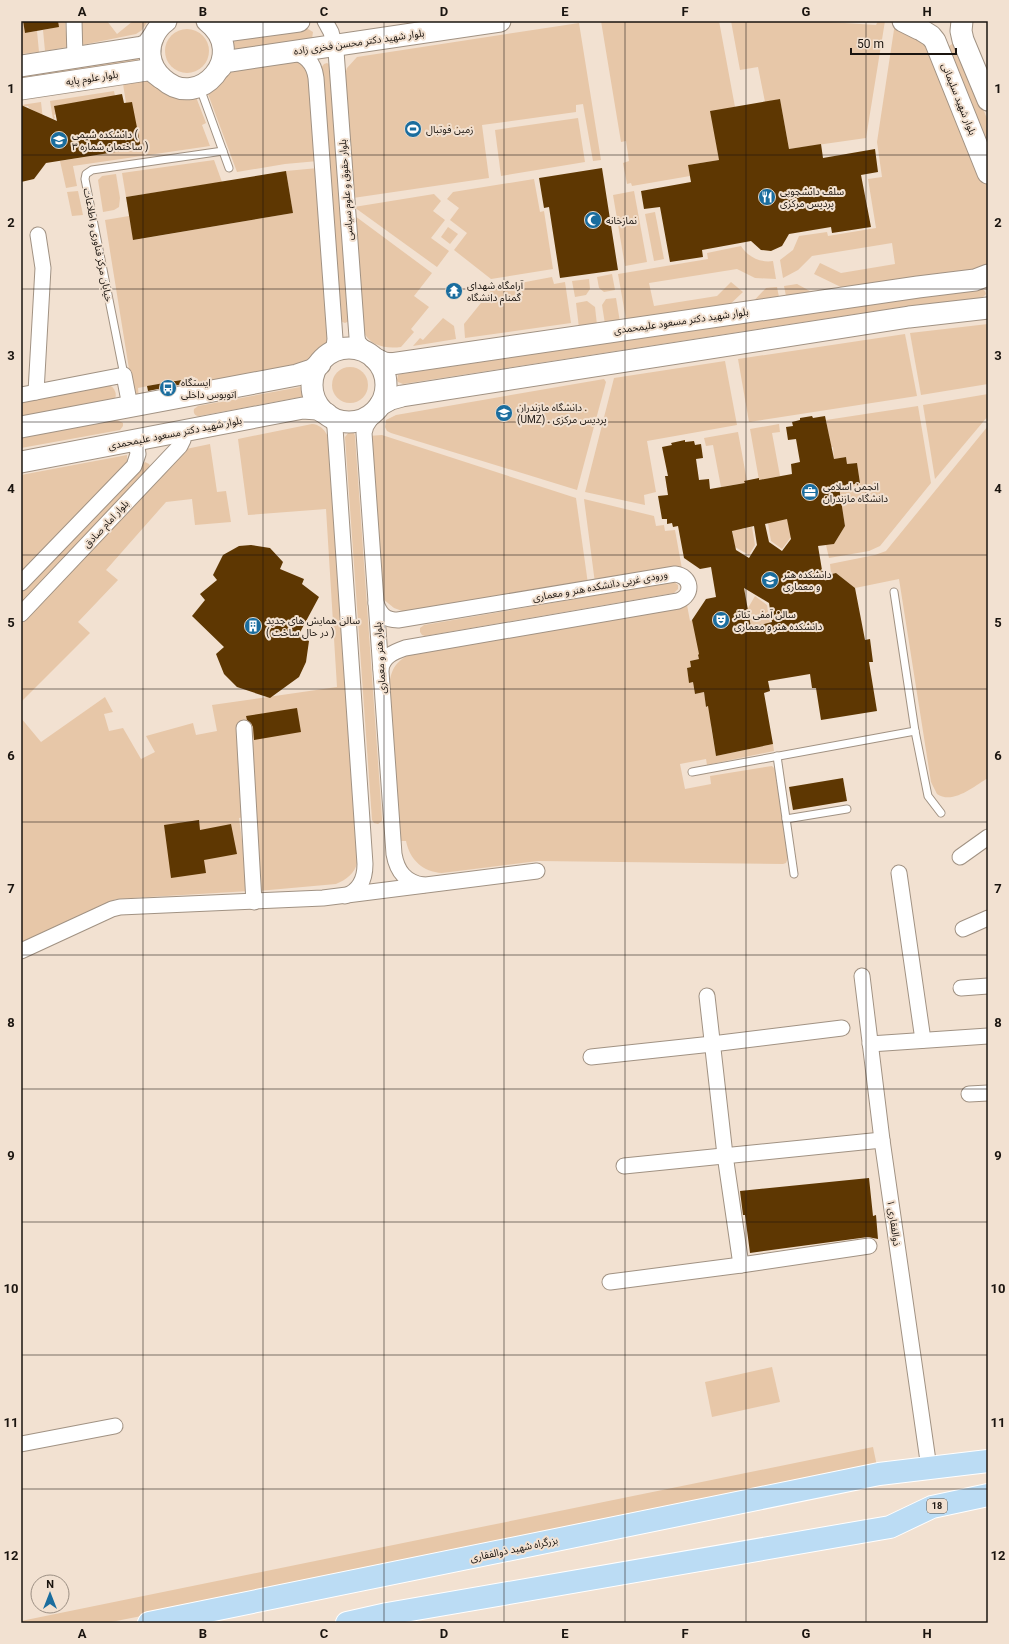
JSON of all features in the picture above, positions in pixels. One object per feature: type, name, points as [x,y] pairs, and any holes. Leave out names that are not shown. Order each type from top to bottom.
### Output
[{"type":"highway","name":"بزرگراه شهید ذوالفقاری","points":[[149,1623],[879,1474],[988,1461]]},
{"type":"highway","name":"18","points":[[387,1619],[890,1527],[932,1507],[988,1495]]},
{"type":"highway","points":[[347,1623],[387,1619]]},
{"type":"main road","points":[[21,66],[142,47],[147,45],[157,30],[166,21]]},
{"type":"main road","points":[[210,24],[225,31],[299,21]]},
{"type":"main road","name":"بلوار شهید دکتر محسن فخری زاده","points":[[199,86],[212,78],[227,61],[500,21]]},
{"type":"main road","points":[[914,25],[932,33],[950,29],[961,21]]},
{"type":"main road","points":[[961,21],[963,40],[988,100]]},
{"type":"main road","points":[[210,24],[220,37],[223,44],[223,56],[220,68]]},
{"type":"main road","name":"بلوار شهید سلیمانی","points":[[914,25],[936,41],[988,173]]},
{"type":"main road","points":[[153,37],[150,48],[150,56],[154,68],[161,78]]},
{"type":"main road","name":"بلوار علوم پایه","points":[[21,89],[147,70],[152,71],[171,85],[187,88],[199,86]]},
{"type":"main road","name":"بلوار شهید دکتر مسعود علیمحمدی","points":[[372,356],[384,363],[391,364],[918,286],[975,280],[988,275]]},
{"type":"main road","points":[[323,361],[314,374],[313,390],[317,402],[328,415],[342,421],[354,422],[365,418],[391,398],[410,394],[909,317],[988,308]]},
{"type":"main road","points":[[21,427],[297,375],[312,370],[336,351],[348,349],[360,350],[372,356],[383,370],[386,382],[385,394],[378,408]]},
{"type":"main road","points":[[176,398],[182,431]]},
{"type":"main road","points":[[130,406],[136,440]]},
{"type":"main road","name":"بلوار شهید دکتر مسعود علیمحمدی","points":[[21,462],[303,408],[317,409],[328,415]]},
{"type":"street","points":[[74,21],[75,58]]},
{"type":"street","name":"بلوار حقوق و علوم سیاسی","points":[[325,21],[331,32],[335,45],[356,337],[358,342],[372,356]]},
{"type":"street","points":[[288,52],[300,54],[307,58],[312,64],[316,74],[335,339],[334,346],[323,361]]},
{"type":"street","points":[[36,392],[43,268],[38,235]]},
{"type":"street","points":[[21,395],[124,376]]},
{"type":"street","name":"خیابان مرکز فناوری و اطلاعات","points":[[124,376],[130,406]]},
{"type":"street","name":"بلوار هنر و معماری","points":[[378,408],[366,426],[364,433],[395,863],[402,875],[409,881],[418,884],[430,885]]},
{"type":"street","points":[[328,415],[334,421],[335,428],[365,864],[365,875],[361,884],[355,892],[343,896]]},
{"type":"street","name":"بلوار امام صادق","points":[[21,614],[180,446],[183,440],[182,431]]},
{"type":"street","name":"بلوار امام صادق","points":[[21,582],[134,466],[138,454],[136,440]]},
{"type":"street","name":"ورودی غربی دانشکده هنر و معماری","points":[[376,602],[383,616],[390,620],[398,620],[675,574],[684,576],[687,580],[689,588],[686,596],[678,601],[405,648],[395,651],[387,657],[382,664],[381,669]]},
{"type":"street","points":[[244,728],[254,902]]},
{"type":"street","points":[[960,857],[988,837]]},
{"type":"street","points":[[21,951],[117,908],[254,902],[343,896],[537,871]]},
{"type":"street","points":[[899,873],[924,1040]]},
{"type":"street","points":[[963,928],[988,918]]},
{"type":"street","name":"ذوالفقاری ۱","points":[[862,976],[882,1140],[929,1468]]},
{"type":"street","points":[[961,988],[988,986]]},
{"type":"street","points":[[707,996],[725,1155],[741,1266]]},
{"type":"street","points":[[591,1057],[842,1028]]},
{"type":"street","points":[[870,1044],[988,1036]]},
{"type":"street","points":[[969,1094],[988,1093]]},
{"type":"street","points":[[624,1166],[882,1140]]},
{"type":"street","points":[[610,1282],[741,1266],[869,1246]]},
{"type":"street","points":[[21,1444],[115,1426]]},
{"type":"lane","points":[[199,86],[229,168]]},
{"type":"lane","name":"خیابان مرکز فناوری و اطلاعات","points":[[124,376],[85,179],[86,174],[92,170],[223,151]]},
{"type":"lane","points":[[894,592],[915,731],[928,796],[942,813]]},
{"type":"lane","points":[[692,772],[915,731]]},
{"type":"lane","points":[[777,756],[794,874]]},
{"type":"lane","points":[[786,819],[847,809]]},
{"type":"shaded area","points":[[21,21],[23,21],[25,33],[37,31],[39,52],[21,54]]},
{"type":"shaded area","points":[[52,21],[65,21],[67,47],[45,51],[43,30],[53,28]]},
{"type":"shaded area","points":[[81,21],[107,21],[117,34],[133,21],[148,21],[142,30],[136,34],[82,45]]},
{"type":"shaded area","points":[[601,21],[719,21],[735,107],[711,112],[719,160],[688,165],[690,176],[632,186],[631,183],[627,184],[623,163],[629,161],[626,141],[621,142]]},
{"type":"shaded area","points":[[731,21],[813,21],[876,25],[878,21],[885,21],[866,138],[789,149],[780,99],[765,102],[758,67],[740,70]]},
{"type":"shaded area","points":[[579,23],[601,160],[593,161],[583,104],[576,105],[576,112],[482,125],[489,178],[353,198],[345,74],[347,68],[357,57]]},
{"type":"shaded area","points":[[895,23],[931,48],[988,187],[988,267],[849,291],[814,274],[820,263],[841,273],[895,264],[892,243],[812,256],[798,270],[783,278],[780,260],[793,250],[799,236],[827,232],[828,236],[876,228],[868,179],[882,177],[877,142]]},
{"type":"shaded area","points":[[187,29],[199,33],[205,39],[209,51],[205,63],[199,69],[187,73],[175,69],[169,63],[165,51],[169,39],[175,33]]},
{"type":"shaded area","points":[[308,29],[313,32],[312,39],[233,50],[232,42],[235,40]]},
{"type":"shaded area","points":[[952,44],[958,47],[988,121],[988,149],[948,47]]},
{"type":"shaded area","points":[[138,57],[139,61],[21,82],[21,72]]},
{"type":"shaded area","points":[[290,58],[299,62],[309,72],[318,161],[285,164],[237,172],[208,94],[223,82],[232,68]]},
{"type":"shaded area","points":[[327,63],[330,65],[349,321],[345,323],[340,321],[321,68]]},
{"type":"shaded area","points":[[147,80],[165,93],[174,96],[196,97],[206,123],[202,125],[210,146],[73,166],[77,186],[66,188],[60,161],[140,148],[136,125],[121,127],[133,110],[132,102],[126,103],[123,84]]},
{"type":"shaded area","points":[[114,91],[115,96],[55,106],[56,114],[54,115],[55,118],[53,119],[50,101]]},
{"type":"shaded area","points":[[41,102],[43,120],[40,114],[28,106],[21,107],[21,105]]},
{"type":"shaded area","points":[[578,118],[585,162],[501,176],[495,130]]},
{"type":"shaded area","points":[[214,160],[222,182],[126,197],[122,173]]},
{"type":"shaded area","points":[[318,168],[331,335],[319,360],[198,389],[195,377],[138,388],[139,399],[134,400],[105,220],[129,216],[134,240],[293,213],[286,171]]},
{"type":"shaded area","points":[[116,174],[120,198],[119,207],[114,210],[103,212],[98,180],[102,176]]},
{"type":"shaded area","points":[[534,179],[540,212],[544,211],[553,269],[491,279],[454,250],[467,233],[450,220],[459,208],[447,199],[453,192]]},
{"type":"shaded area","points":[[78,191],[83,215],[72,216],[67,192]]},
{"type":"shaded area","points":[[634,191],[647,262],[625,266],[613,195]]},
{"type":"shaded area","points":[[434,194],[441,201],[433,211],[445,220],[431,238],[449,251],[437,267],[354,207]]},
{"type":"shaded area","points":[[655,212],[664,259],[654,261],[645,214]]},
{"type":"shaded area","points":[[355,216],[432,273],[414,296],[429,307],[411,329],[414,332],[401,347],[384,347],[374,343],[363,331]]},
{"type":"shaded area","points":[[448,227],[458,234],[450,244],[441,237]]},
{"type":"shaded area","points":[[741,246],[747,253],[759,260],[773,261],[776,279],[755,278],[737,269],[649,283],[654,306],[717,296],[731,282],[743,292],[724,310],[627,325],[618,274],[708,259],[707,253]]},
{"type":"shaded area","points":[[612,274],[615,290],[604,292],[599,288],[597,277]]},
{"type":"shaded area","points":[[552,277],[554,284],[565,282],[571,323],[465,338],[464,324],[493,288]]},
{"type":"shaded area","points":[[589,279],[590,289],[586,295],[575,297],[572,281]]},
{"type":"shaded area","points":[[797,284],[819,296],[787,301],[784,286]]},
{"type":"shaded area","points":[[777,287],[780,302],[748,307],[766,288]]},
{"type":"shaded area","points":[[981,288],[986,294],[981,299],[915,305],[403,384],[397,380],[398,375],[401,374],[919,295]]},
{"type":"shaded area","points":[[616,298],[620,322],[605,324],[602,305],[606,299]]},
{"type":"shaded area","points":[[587,301],[595,307],[597,325],[579,328],[576,303]]},
{"type":"shaded area","points":[[443,318],[454,326],[456,339],[413,346],[420,338],[423,340]]},
{"type":"shaded area","points":[[988,324],[988,384],[921,395],[910,333]]},
{"type":"shaded area","points":[[905,334],[917,396],[749,422],[738,359]]},
{"type":"shaded area","points":[[725,361],[737,425],[647,441],[656,492],[644,495],[645,505],[585,492],[614,378]]},
{"type":"shaded area","points":[[354,367],[363,372],[367,378],[367,392],[363,398],[354,403],[346,403],[337,398],[333,392],[332,381],[337,372],[343,368]]},
{"type":"shaded area","points":[[604,379],[606,382],[577,490],[391,433],[387,431],[385,427],[386,420],[396,415]]},
{"type":"shaded area","points":[[108,384],[115,391],[116,396],[114,401],[21,422],[21,400]]},
{"type":"shaded area","points":[[303,387],[306,391],[305,396],[199,416],[195,415],[194,412],[194,409],[198,406]]},
{"type":"shaded area","points":[[988,394],[988,416],[935,479],[923,405]]},
{"type":"shaded area","points":[[918,406],[931,483],[880,546],[869,551],[829,558],[826,545],[834,544],[845,526],[839,487],[860,483],[857,463],[847,464],[846,457],[834,459],[833,447],[824,449],[829,436],[826,420]]},
{"type":"shaded area","points":[[117,420],[123,423],[120,430],[21,448],[21,438]]},
{"type":"shaded area","points":[[312,424],[323,429],[333,448],[357,863],[356,867],[347,878],[336,884],[258,891],[245,817],[239,818],[249,891],[116,899],[21,943],[21,718],[41,742],[105,697],[113,712],[104,714],[109,731],[123,728],[141,759],[155,752],[146,736],[193,723],[196,735],[217,731],[212,705],[337,687],[326,509],[248,515],[238,439]]},
{"type":"shaded area","points":[[779,424],[780,432],[772,433],[780,476],[759,480],[750,429]]},
{"type":"shaded area","points":[[988,426],[988,778],[956,796],[943,797],[937,794],[931,782],[899,579],[855,588],[836,573],[831,574],[830,564],[875,555],[886,551]]},
{"type":"shaded area","points":[[349,432],[354,433],[355,436],[382,818],[382,821],[378,824],[374,823],[372,820],[345,437]]},
{"type":"shaded area","points":[[738,432],[747,481],[745,481],[745,483],[721,487],[713,445],[706,446],[704,438]]},
{"type":"shaded area","points":[[382,435],[576,498],[588,584],[405,612],[394,608],[383,599],[368,436]]},
{"type":"shaded area","points":[[210,444],[217,492],[226,491],[231,522],[195,525],[192,499],[166,502],[106,570],[118,580],[78,622],[90,633],[21,702],[21,623],[186,449]]},
{"type":"shaded area","points":[[127,455],[126,465],[21,576],[21,475]]},
{"type":"shaded area","points":[[145,462],[149,464],[151,468],[21,605],[21,590]]},
{"type":"shaded area","points":[[584,499],[654,516],[656,526],[664,525],[665,531],[675,530],[682,569],[595,583]]},
{"type":"shaded area","points":[[787,515],[791,537],[782,549],[771,541],[768,523]]},
{"type":"shaded area","points":[[741,525],[742,529],[752,527],[755,545],[749,555],[735,547],[732,528]]},
{"type":"shaded area","points":[[674,582],[678,585],[678,589],[674,593],[425,636],[420,632],[420,628],[424,625]]},
{"type":"shaded area","points":[[755,596],[767,605],[770,623],[758,625],[758,630],[752,632],[748,608]]},
{"type":"shaded area","points":[[687,605],[690,621],[692,620],[717,650],[698,655],[699,659],[690,661],[691,667],[687,668],[689,683],[693,682],[695,694],[704,692],[706,707],[718,704],[711,727],[716,756],[773,744],[774,751],[707,765],[706,759],[680,764],[685,789],[711,784],[710,776],[772,766],[775,769],[788,858],[786,863],[538,861],[442,873],[429,870],[418,864],[411,854],[406,841],[401,841],[389,687],[394,667],[402,659],[420,650]]},
{"type":"shaded area","points":[[772,1367],[780,1402],[712,1417],[705,1382]]},
{"type":"shaded area","points":[[873,1447],[878,1471],[106,1623],[21,1623],[21,1621],[55,1614],[70,1614],[70,1611]]},
{"type":"building","points":[[23,21],[58,21],[59,27],[25,33]]},
{"type":"building","points":[[122,94],[124,103],[132,102],[141,148],[46,163],[34,179],[21,182],[21,105],[57,121],[54,106]]},
{"type":"building","points":[[780,99],[789,149],[821,144],[823,158],[875,149],[878,172],[861,175],[871,227],[832,233],[831,227],[789,234],[782,246],[771,251],[761,250],[751,241],[702,250],[703,257],[670,262],[660,207],[644,209],[641,191],[691,182],[688,165],[719,160],[710,111]]},
{"type":"building","points":[[602,168],[618,270],[560,278],[549,207],[544,208],[539,178]]},
{"type":"building","points":[[286,171],[293,213],[133,240],[126,197]]},
{"type":"building","points":[[187,379],[188,383],[148,391],[147,386]]},
{"type":"building","points":[[825,416],[834,459],[846,457],[847,464],[857,463],[860,483],[839,487],[845,526],[834,544],[818,546],[823,576],[836,573],[855,588],[865,640],[870,639],[873,662],[869,662],[877,711],[821,720],[816,688],[812,688],[810,674],[768,681],[770,691],[764,693],[773,744],[716,756],[708,706],[706,707],[704,692],[695,694],[693,682],[689,683],[687,668],[691,667],[690,661],[699,659],[692,620],[706,599],[716,597],[711,567],[700,569],[684,558],[678,526],[673,527],[672,523],[667,524],[667,519],[662,519],[658,496],[668,495],[665,476],[668,476],[662,447],[672,445],[671,443],[685,440],[685,442],[694,441],[695,445],[701,444],[703,458],[696,459],[699,480],[709,479],[710,489],[745,483],[744,481],[759,478],[759,480],[792,474],[791,464],[800,462],[796,439],[788,440],[786,427],[793,426],[792,422],[800,420],[800,418]],"holes":[[[787,519],[791,539],[782,551],[769,542],[765,524]],[[754,526],[757,545],[749,558],[736,550],[732,531]],[[744,588],[769,603],[772,622],[751,627]]]},
{"type":"building","name":"سالن همایش های جدید ( در حال ساخت )","points":[[251,545],[270,548],[283,562],[280,569],[304,579],[302,584],[319,597],[298,636],[309,641],[306,662],[299,677],[270,698],[237,687],[224,674],[216,654],[224,647],[192,616],[205,600],[200,594],[217,580],[213,575],[223,555],[239,546]]},
{"type":"building","points":[[297,708],[301,732],[254,740],[253,727],[247,720],[246,716]]},
{"type":"building","points":[[843,778],[847,801],[793,810],[789,787]]},
{"type":"building","points":[[199,820],[200,830],[231,824],[237,854],[204,860],[206,873],[171,878],[164,825]]},
{"type":"building","points":[[869,1178],[873,1216],[876,1215],[878,1239],[868,1237],[750,1253],[740,1191]]},
{"type":"place","name":"زمین فوتبال","points":[[413,129]]},
{"type":"place","name":"دانشکده شیمی ( ساختمان شماره ۳ )","points":[[59,140]]},
{"type":"place","name":"سلف دانشجویی پردیس مرکزی","points":[[767,197]]},
{"type":"place","name":"نمازخانه","points":[[593,220]]},
{"type":"place","name":"آرامگاه شهدای گمنام دانشگاه","points":[[454,291]]},
{"type":"place","name":"ایستگاه اتوبوس داخلی","points":[[168,388]]},
{"type":"place","name":"دانشگاه مازندران . (UMZ) . پردیس مرکزی","points":[[504,413]]},
{"type":"place","name":"انجمن اسلامی دانشگاه مازندران","points":[[810,492]]},
{"type":"place","name":"دانشکده هنر و معماری","points":[[770,580]]},
{"type":"place","name":"سالن آمفی تئاتر دانشکده هنر و معماری","points":[[721,620]]},
{"type":"place","name":"سالن همایش های جدید ( در حال ساخت )","points":[[253,626]]}]
